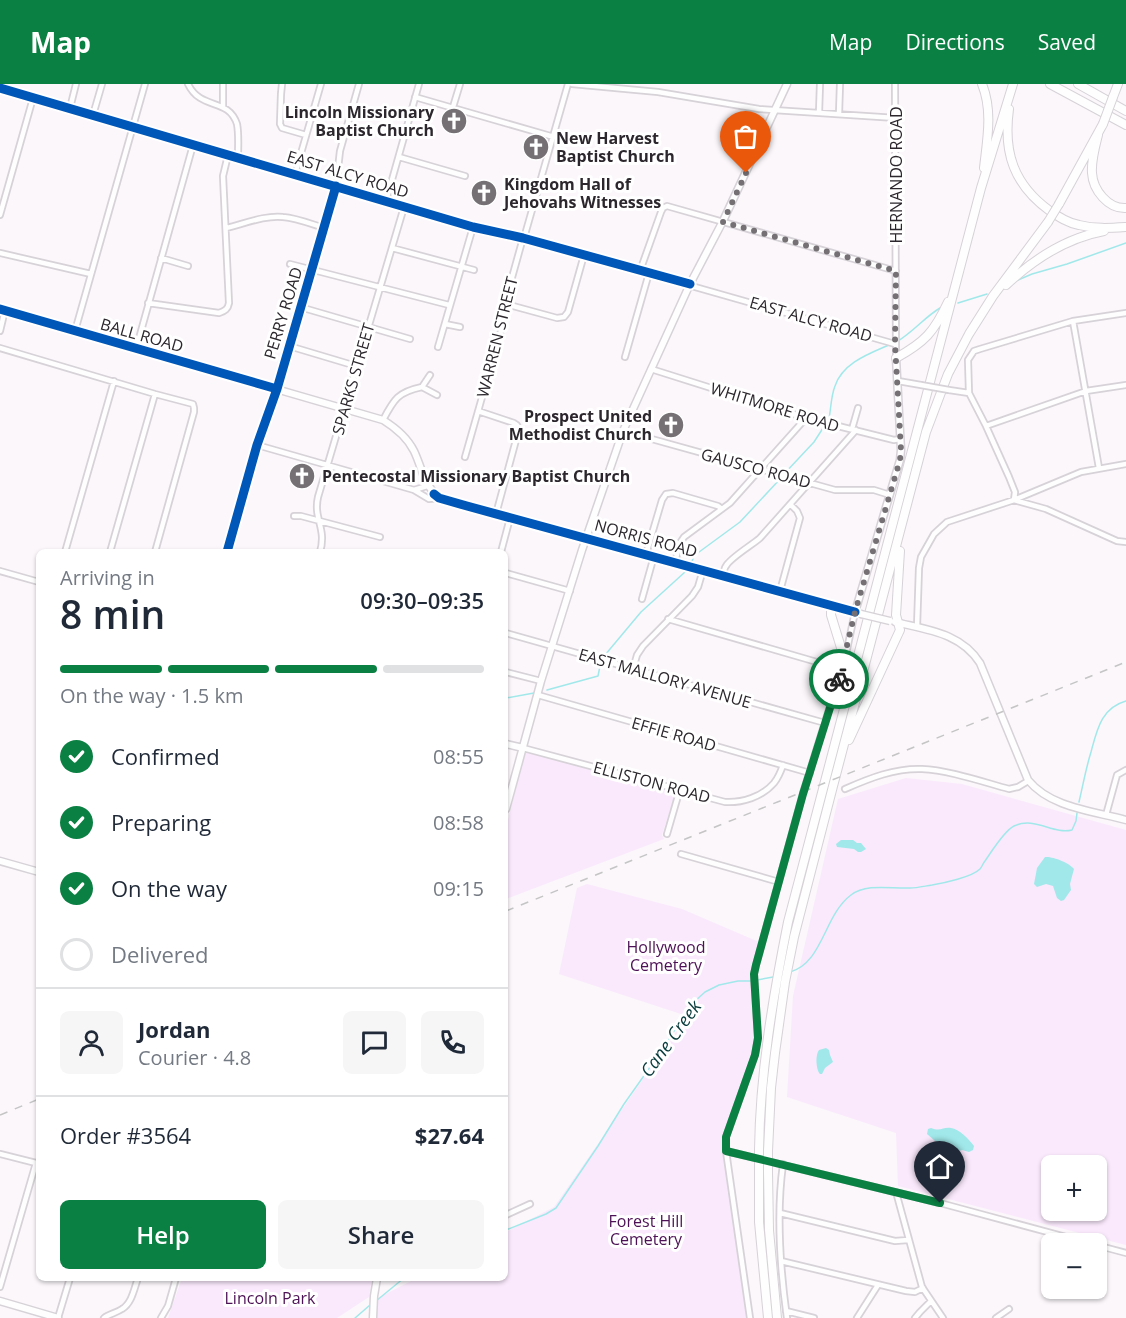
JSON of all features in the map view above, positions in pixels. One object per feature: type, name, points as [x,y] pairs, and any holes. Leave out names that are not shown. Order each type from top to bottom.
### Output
[{"type":"highway","points":[[981,188],[989,117],[987,97],[982,84]]},
{"type":"highway","points":[[777,1318],[769,1230],[768,1151],[781,982],[780,965],[791,912],[981,188],[1013,84]]},
{"type":"highway","points":[[1013,84],[1006,128],[1008,148],[1024,187],[1040,204],[1062,219],[1079,225],[1100,228],[1126,227]]},
{"type":"highway","points":[[1050,84],[1124,125]]},
{"type":"highway","points":[[1078,84],[1126,111]]},
{"type":"highway","points":[[768,1318],[759,1222],[759,1150],[770,1020],[781,982],[789,965],[802,903],[926,432],[945,382],[969,334],[993,296],[1059,204],[1098,135],[1117,85]]},
{"type":"highway","points":[[1098,135],[1092,173],[1095,186],[1102,197],[1111,204],[1126,208]]},
{"type":"highway","points":[[993,296],[1024,268],[1050,250],[1100,232],[1126,227]]},
{"type":"highway","points":[[896,358],[918,346],[931,333],[955,287]]},
{"type":"highway","points":[[840,761],[900,630],[896,615],[902,525]]},
{"type":"highway","points":[[831,605],[831,615],[846,664],[845,704]]},
{"type":"main road","points":[[508,801],[541,681],[586,538],[623,431],[690,284],[723,222],[787,84]]},
{"type":"main road","name":"BALL ROAD","points":[[3,310],[383,420],[393,426],[414,451],[427,486]]},
{"type":"main road","name":"HERNANDO ROAD","points":[[858,613],[900,460],[896,358]]},
{"type":"main road","name":"NORRIS ROAD","points":[[427,486],[439,498],[951,637],[963,643],[974,653],[980,663],[1028,781]]},
{"type":"main road","name":"ELLISTON ROAD","points":[[508,744],[523,748]]},
{"type":"main road","points":[[1028,781],[1036,790],[1072,807],[1126,820]]},
{"type":"main road","points":[[0,861],[36,871]]},
{"type":"main road","points":[[373,1318],[376,1281]]},
{"type":"main road","points":[[0,1301],[58,1318]]},
{"type":"street","points":[[70,108],[76,84]]},
{"type":"street","points":[[93,115],[102,84]]},
{"type":"street","points":[[75,331],[146,84]]},
{"type":"street","points":[[188,84],[197,96],[229,111],[237,125],[238,157]]},
{"type":"street","points":[[223,84],[224,107]]},
{"type":"street","points":[[282,84],[280,124],[282,128],[306,135]]},
{"type":"street","points":[[295,174],[321,84]]},
{"type":"street","name":"PERRY ROAD","points":[[228,549],[336,186],[340,151],[359,84]]},
{"type":"street","points":[[386,201],[419,84]]},
{"type":"street","points":[[453,107],[460,84]]},
{"type":"street","points":[[570,84],[657,92],[753,109],[896,118]]},
{"type":"street","name":"WARREN STREET","points":[[496,514],[519,429],[514,423],[478,411],[506,314],[506,298],[570,84]]},
{"type":"street","points":[[819,113],[820,84]]},
{"type":"street","points":[[839,114],[840,84]]},
{"type":"street","name":"HERNANDO ROAD","points":[[895,84],[896,358]]},
{"type":"street","name":"EAST ALCY ROAD","points":[[0,88],[404,207],[690,284],[895,344]]},
{"type":"street","points":[[415,97],[554,137]]},
{"type":"street","points":[[0,215],[33,98]]},
{"type":"street","points":[[136,349],[193,144]]},
{"type":"street","points":[[148,303],[219,313],[228,308],[223,176],[228,155]]},
{"type":"street","points":[[399,157],[465,176]]},
{"type":"street","points":[[640,271],[663,208],[667,206],[896,271]]},
{"type":"street","name":"SPARKS STREET","points":[[321,549],[323,537],[316,506],[404,207]]},
{"type":"street","points":[[226,228],[271,217],[293,219],[324,228]]},
{"type":"street","points":[[438,347],[473,226]]},
{"type":"street","points":[[392,248],[474,270]]},
{"type":"street","points":[[0,253],[91,274]]},
{"type":"street","points":[[506,304],[557,318],[564,317],[568,312],[584,255]]},
{"type":"street","points":[[161,258],[188,266]]},
{"type":"street","points":[[290,264],[449,305]]},
{"type":"street","points":[[625,357],[649,273]]},
{"type":"street","points":[[300,307],[410,339]]},
{"type":"street","points":[[0,331],[3,310]]},
{"type":"street","points":[[1014,500],[1015,492],[969,393],[968,360],[974,351],[1073,321],[1126,313]]},
{"type":"street","points":[[1073,321],[1100,468]]},
{"type":"street","points":[[445,324],[460,327]]},
{"type":"street","points":[[289,346],[356,366]]},
{"type":"street","points":[[0,348],[193,404],[194,412],[156,549]]},
{"type":"street","name":"WHITMORE ROAD","points":[[651,369],[806,418],[894,440],[900,439]]},
{"type":"street","points":[[383,420],[398,396],[422,387],[430,375]]},
{"type":"street","points":[[66,549],[114,381]]},
{"type":"street","points":[[898,381],[969,393]]},
{"type":"street","points":[[986,426],[1086,391],[1126,385]]},
{"type":"street","points":[[422,387],[436,395]]},
{"type":"street","points":[[111,549],[155,394]]},
{"type":"street","points":[[723,575],[728,562],[752,546],[854,430],[858,408]]},
{"type":"street","points":[[465,457],[478,411]]},
{"type":"street","points":[[675,562],[684,537],[730,503],[806,418]]},
{"type":"street","name":"GAUSCO ROAD","points":[[623,431],[836,490],[873,490],[891,495]]},
{"type":"street","name":"NORRIS ROAD","points":[[257,445],[414,490],[429,499],[439,498]]},
{"type":"street","points":[[917,627],[921,557],[934,534],[946,522],[1014,500],[1081,472],[1126,464]]},
{"type":"street","points":[[414,490],[427,486]]},
{"type":"street","points":[[646,554],[662,500],[666,494],[673,493],[722,509]]},
{"type":"street","points":[[1014,500],[1046,509],[1117,541],[1126,542]]},
{"type":"street","points":[[780,591],[800,518],[797,511],[790,505]]},
{"type":"street","points":[[294,516],[319,520],[380,537]]},
{"type":"street","points":[[502,549],[510,518]]},
{"type":"street","points":[[642,599],[654,556]]},
{"type":"street","points":[[633,669],[637,654],[643,646],[692,596],[698,587],[703,570]]},
{"type":"street","points":[[0,571],[36,581]]},
{"type":"street","points":[[508,574],[570,591]]},
{"type":"street","name":"HERNANDO ROAD","points":[[750,1318],[726,1151],[726,1137],[755,1055],[758,1038],[754,974],[810,773],[858,613]]},
{"type":"street","points":[[668,619],[842,667]]},
{"type":"street","name":"EAST MALLORY AVENUE","points":[[508,634],[825,723]]},
{"type":"street","points":[[508,673],[541,681]]},
{"type":"street","name":"EFFIE ROAD","points":[[538,695],[810,773]]},
{"type":"street","name":"ELLISTON ROAD","points":[[523,748],[735,803],[749,800],[776,782],[783,765]]},
{"type":"street","points":[[845,789],[876,776],[920,769],[936,770],[1010,789],[1028,781]]},
{"type":"street","points":[[1106,815],[1117,775],[1125,770]]},
{"type":"street","points":[[667,834],[680,789]]},
{"type":"street","points":[[681,854],[779,882]]},
{"type":"street","points":[[726,1151],[896,1192],[1051,1233]]},
{"type":"street","points":[[0,1154],[36,1163]]},
{"type":"street","points":[[783,1164],[779,1187],[781,1262],[787,1318]]},
{"type":"street","points":[[0,1287],[36,1170]]},
{"type":"street","points":[[896,1192],[922,1288],[943,1318]]},
{"type":"street","points":[[508,1214],[530,1204]]},
{"type":"street","points":[[780,1213],[895,1241],[908,1240]]},
{"type":"street","points":[[1107,1248],[1126,1253]]},
{"type":"street","points":[[781,1262],[910,1292],[922,1288]]},
{"type":"street","points":[[58,1318],[69,1281]]},
{"type":"street","points":[[104,1318],[126,1306],[131,1300],[137,1281]]},
{"type":"street","points":[[161,1318],[168,1306],[175,1281]]},
{"type":"street","points":[[857,1318],[878,1285]]},
{"type":"street","points":[[915,1318],[931,1301]]},
{"type":"street","points":[[996,1318],[1009,1309]]},
{"type":"street","points":[[786,1311],[814,1318]]},
{"type":"green space","points":[[525,752],[676,791],[662,835],[664,839],[508,898],[508,820]]},
{"type":"green space","points":[[906,778],[962,784],[1126,830],[1126,1245],[1107,1240],[1107,1233],[1080,1233],[898,1186],[896,1133],[787,1097],[793,996],[838,799]]},
{"type":"green space","name":"Forest Hill Cemetery","points":[[587,884],[682,909],[759,942],[751,969],[757,1038],[752,1060],[723,1143],[749,1318],[377,1318],[378,1298],[411,1281],[508,1281],[508,1231],[554,1207],[687,1016],[559,974],[577,888]]},
{"type":"green space","name":"Lincoln Park","points":[[181,1281],[372,1281],[369,1297],[337,1318],[168,1318]]},
{"type":"water","points":[[841,840],[853,840],[861,843],[866,849],[858,852],[854,849],[837,847],[836,844]]},
{"type":"water","points":[[1045,857],[1061,860],[1074,869],[1070,884],[1071,890],[1064,900],[1057,898],[1053,886],[1046,884],[1037,887],[1034,884],[1037,868]]},
{"type":"water","points":[[826,1048],[833,1062],[820,1074],[817,1055],[819,1050]]},
{"type":"water","points":[[928,1129],[957,1130],[972,1143],[973,1150],[969,1152],[962,1150],[950,1154],[942,1152],[927,1134]]},
{"type":"waterway","points":[[1018,280],[1126,243]]},
{"type":"waterway","points":[[958,303],[987,294]]},
{"type":"waterway","points":[[898,341],[940,308]]},
{"type":"waterway","points":[[828,421],[834,390],[844,371],[858,359],[891,344]]},
{"type":"waterway","points":[[784,474],[814,442],[825,425]]},
{"type":"waterway","points":[[692,561],[695,555],[740,522],[781,478]]},
{"type":"waterway","points":[[605,655],[641,612],[685,572]]},
{"type":"waterway","points":[[547,690],[598,676],[600,666]]},
{"type":"waterway","points":[[508,698],[534,693]]},
{"type":"waterway","name":"Cane Creek","points":[[1079,802],[1089,758],[1101,721],[1111,709],[1126,701]]},
{"type":"waterway","name":"Cane Creek","points":[[790,972],[801,967],[810,959],[835,914],[842,904],[857,891],[879,887],[918,887],[964,877],[980,869],[1002,837],[1014,826],[1029,823],[1058,830],[1072,830],[1077,813]]},
{"type":"waterway","name":"Cane Creek","points":[[757,980],[773,977]]},
{"type":"waterway","name":"Cane Creek","points":[[508,1229],[556,1208],[694,1002],[705,992],[719,985],[753,981]]},
{"type":"waterway","name":"Cane Creek","points":[[376,1301],[400,1281]]},
{"type":"waterway","name":"Cane Creek","points":[[355,1318],[370,1305]]},
{"type":"railway","points":[[508,910],[1126,662]]},
{"type":"railway","points":[[0,1115],[36,1100]]},
{"type":"cycle path","points":[[0,88],[473,227],[523,238],[690,284]]},
{"type":"cycle path","points":[[228,549],[336,186]]},
{"type":"cycle path","points":[[0,309],[277,389]]},
{"type":"cycle path","points":[[434,494],[439,498],[467,506],[855,612]]},
{"type":"way so far","points":[[746,173],[723,222],[896,271],[895,344],[900,460],[855,612],[839,679]]},
{"type":"place","name":"Lincoln Missionary Baptist Church","points":[[454,121]]},
{"type":"place","name":"New Harvest Baptist Church","points":[[536,147]]},
{"type":"place","name":"Kingdom Hall of Jehovahs Witnesses","points":[[484,193]]},
{"type":"place","name":"Prospect United Methodist Church","points":[[671,425]]},
{"type":"place","name":"Pentecostal Missionary Baptist Church","points":[[302,476]]},
{"type":"route","points":[[839,679],[803,794],[756,965],[754,974],[758,1038],[755,1055],[726,1137],[726,1151],[940,1203]]},
{"type":"park label","name":"Hollywood Cemetery","points":[[666,956]]}]
